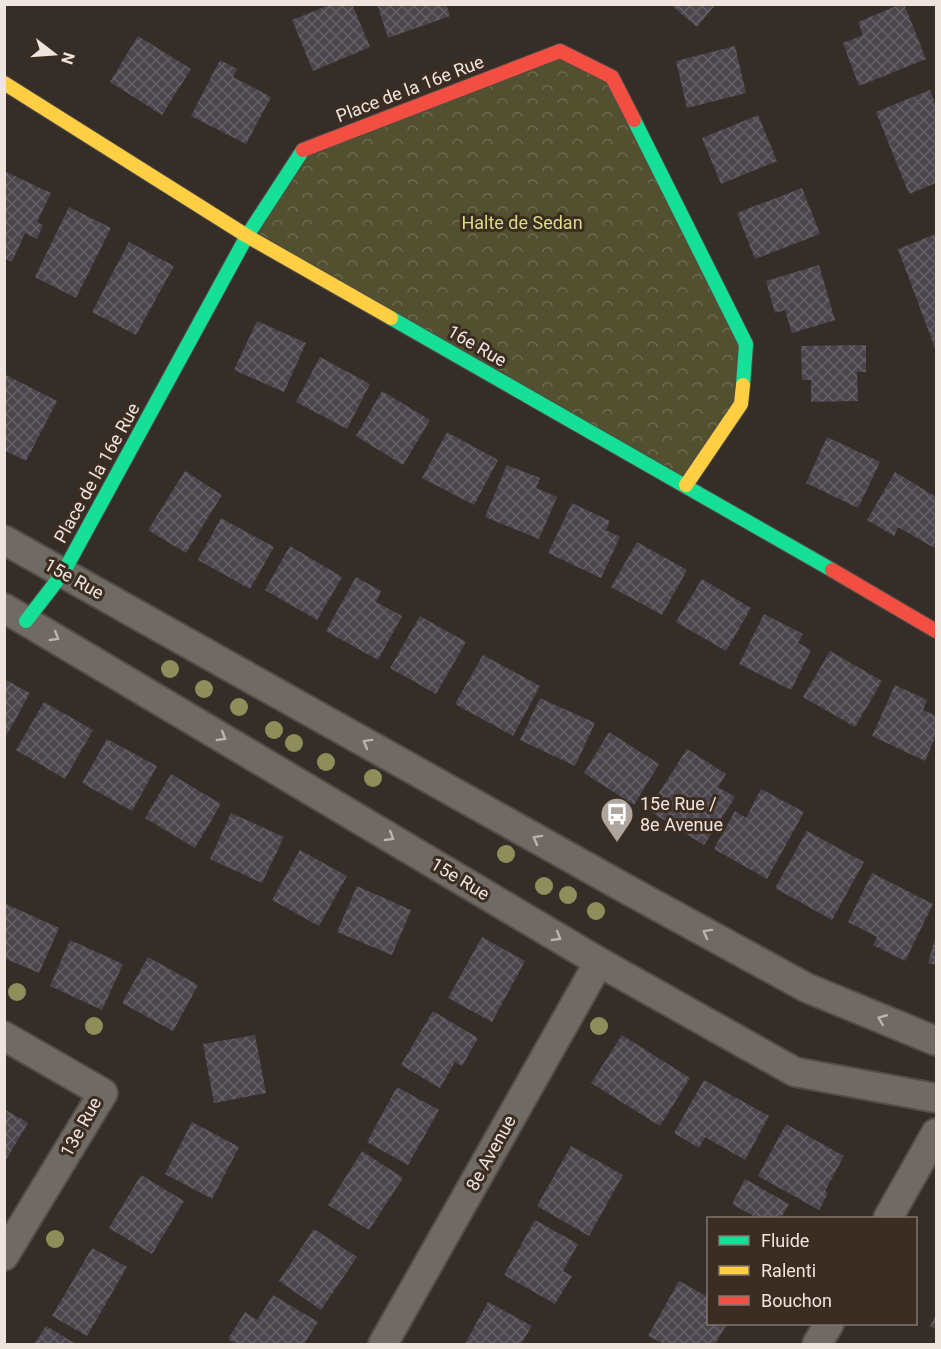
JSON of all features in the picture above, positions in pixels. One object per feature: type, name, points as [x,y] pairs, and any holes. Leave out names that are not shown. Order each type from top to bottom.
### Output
[{"type":"street","name":"Place de la 16e Rue","points":[[16,614],[63,573],[247,236],[304,149],[560,51],[612,77],[746,344],[741,404],[686,485]]},
{"type":"street","name":"16e Rue","points":[[4,83],[247,236],[686,485],[936,631]]},
{"type":"street","name":"15e Rue","points":[[4,540],[807,988],[936,1041]]},
{"type":"street","name":"15e Rue","points":[[16,614],[599,962],[795,1072],[936,1098]]},
{"type":"street","name":"8e Avenue","points":[[383,1344],[599,962]]},
{"type":"street","name":"13e Rue","points":[[4,1036],[103,1093],[4,1256]]},
{"type":"street","points":[[889,1217],[936,1133]]},
{"type":"street","points":[[817,1344],[828,1325]]},
{"type":"green space","name":"Halte de Sedan","points":[[560,51],[612,77],[746,344],[741,404],[686,485],[247,236],[304,149]]},
{"type":"building","points":[[332,4],[352,4],[370,47],[313,71],[292,20]]},
{"type":"building","points":[[377,4],[446,4],[450,16],[388,38]]},
{"type":"building","points":[[670,4],[716,4],[697,27]]},
{"type":"building","points":[[904,4],[926,59],[859,86],[843,43],[863,35],[858,22]]},
{"type":"building","points":[[138,36],[191,69],[162,115],[110,82]]},
{"type":"building","points":[[735,46],[746,93],[687,108],[676,61]]},
{"type":"building","points":[[220,60],[237,69],[233,77],[271,97],[246,144],[191,116]]},
{"type":"building","points":[[930,90],[936,106],[936,183],[909,194],[876,112]]},
{"type":"building","points":[[758,115],[777,161],[721,184],[702,138]]},
{"type":"building","points":[[4,171],[51,193],[37,222],[43,225],[37,239],[25,233],[12,262],[4,258]]},
{"type":"building","points":[[802,188],[820,234],[755,259],[737,213]]},
{"type":"building","points":[[69,207],[111,228],[76,298],[35,277]]},
{"type":"building","points":[[936,234],[936,351],[898,249]]},
{"type":"building","points":[[129,242],[174,266],[136,335],[92,312]]},
{"type":"building","points":[[819,265],[835,320],[792,333],[785,310],[775,313],[766,281]]},
{"type":"building","points":[[257,321],[306,343],[284,392],[234,370]]},
{"type":"building","points":[[866,345],[866,372],[857,372],[858,401],[811,402],[811,380],[802,380],[801,346]]},
{"type":"building","points":[[320,357],[370,384],[347,429],[296,402]]},
{"type":"building","points":[[4,374],[57,401],[26,461],[4,450]]},
{"type":"building","points":[[382,391],[430,420],[403,465],[356,436]]},
{"type":"building","points":[[447,432],[498,460],[474,505],[422,478]]},
{"type":"building","points":[[827,437],[880,462],[858,508],[806,483]]},
{"type":"building","points":[[507,465],[540,478],[536,488],[557,497],[539,539],[485,517]]},
{"type":"building","points":[[185,471],[222,495],[186,553],[148,530]]},
{"type":"building","points":[[895,472],[936,497],[936,549],[898,527],[894,536],[867,520]]},
{"type":"building","points":[[572,503],[610,521],[606,530],[620,537],[601,578],[548,553]]},
{"type":"building","points":[[221,518],[274,547],[250,589],[198,560]]},
{"type":"building","points":[[637,542],[687,570],[662,615],[611,587]]},
{"type":"building","points":[[290,546],[342,577],[317,620],[265,590]]},
{"type":"building","points":[[356,577],[381,591],[376,602],[402,616],[378,660],[326,631]]},
{"type":"building","points":[[702,579],[751,608],[726,651],[676,622]]},
{"type":"building","points":[[764,614],[803,634],[798,643],[811,650],[791,690],[739,664]]},
{"type":"building","points":[[420,616],[466,642],[436,694],[390,668]]},
{"type":"building","points":[[830,651],[882,681],[855,727],[803,697]]},
{"type":"building","points":[[483,655],[540,686],[513,736],[455,704]]},
{"type":"building","points":[[4,679],[30,693],[4,740]]},
{"type":"building","points":[[895,685],[927,700],[923,710],[936,716],[936,735],[925,761],[872,736]]},
{"type":"building","points":[[540,698],[595,723],[575,766],[520,740]]},
{"type":"building","points":[[44,702],[93,730],[65,779],[16,750]]},
{"type":"building","points":[[609,732],[659,764],[634,805],[584,773]]},
{"type":"building","points":[[107,739],[157,766],[132,811],[82,783]]},
{"type":"building","points":[[687,749],[726,774],[718,787],[735,797],[704,845],[648,810]]},
{"type":"building","points":[[171,774],[221,804],[195,848],[145,818]]},
{"type":"building","points":[[761,789],[804,812],[767,879],[714,849],[735,811],[746,818]]},
{"type":"building","points":[[231,813],[284,837],[262,883],[210,859]]},
{"type":"building","points":[[807,831],[864,862],[832,920],[775,888]]},
{"type":"building","points":[[300,850],[347,876],[319,926],[272,900]]},
{"type":"building","points":[[872,873],[933,904],[905,961],[873,945],[877,937],[848,922]]},
{"type":"building","points":[[357,886],[411,910],[392,955],[337,932]]},
{"type":"building","points":[[6,904],[59,928],[39,973],[4,958],[4,908]]},
{"type":"building","points":[[936,935],[936,965],[928,963]]},
{"type":"building","points":[[482,937],[525,961],[492,1022],[448,998]]},
{"type":"building","points":[[70,940],[123,964],[102,1010],[50,986]]},
{"type":"building","points":[[148,957],[198,985],[173,1031],[122,1003]]},
{"type":"building","points":[[433,1011],[478,1038],[462,1066],[455,1062],[440,1088],[401,1065]]},
{"type":"building","points":[[255,1035],[266,1093],[214,1103],[203,1044]]},
{"type":"building","points":[[622,1035],[690,1078],[660,1126],[591,1083]]},
{"type":"building","points":[[704,1080],[769,1116],[745,1160],[705,1137],[699,1148],[674,1133]]},
{"type":"building","points":[[397,1087],[439,1110],[408,1165],[367,1142]]},
{"type":"building","points":[[4,1109],[28,1123],[4,1163]]},
{"type":"building","points":[[192,1122],[239,1147],[212,1199],[165,1174]]},
{"type":"building","points":[[786,1124],[844,1156],[825,1191],[828,1193],[819,1210],[758,1176]]},
{"type":"building","points":[[571,1146],[623,1175],[589,1236],[537,1206]]},
{"type":"building","points":[[362,1151],[403,1178],[369,1230],[328,1205]]},
{"type":"building","points":[[141,1175],[184,1201],[152,1254],[109,1228]]},
{"type":"building","points":[[745,1179],[789,1204],[782,1217],[755,1217],[732,1204]]},
{"type":"building","points":[[535,1220],[578,1244],[563,1271],[572,1276],[555,1304],[504,1275]]},
{"type":"building","points":[[314,1229],[357,1257],[321,1310],[279,1281]]},
{"type":"building","points":[[92,1248],[127,1267],[87,1336],[52,1316]]},
{"type":"building","points":[[679,1281],[707,1296],[707,1325],[726,1325],[715,1344],[664,1344],[648,1336]]},
{"type":"building","points":[[273,1295],[318,1322],[304,1344],[237,1344],[228,1339],[245,1312],[257,1320]]},
{"type":"building","points":[[488,1302],[532,1326],[521,1344],[465,1344]]},
{"type":"building","points":[[936,1315],[936,1329],[930,1326]]},
{"type":"building","points":[[46,1326],[76,1344],[34,1344]]},
{"type":"traffic: fast","points":[[634,120],[746,344],[743,385]]},
{"type":"traffic: fast","points":[[26,621],[63,573],[247,236],[303,150]]},
{"type":"traffic: fast","points":[[391,318],[832,570]]},
{"type":"traffic: slow","points":[[4,83],[247,236],[391,318]]},
{"type":"traffic: slow","points":[[686,485],[741,404],[743,385]]},
{"type":"traffic: jam","points":[[303,150],[560,51],[612,77],[634,120]]},
{"type":"traffic: jam","points":[[832,570],[936,631]]},
{"type":"place","name":"15e Rue / 8e Avenue","points":[[617,843]]}]
